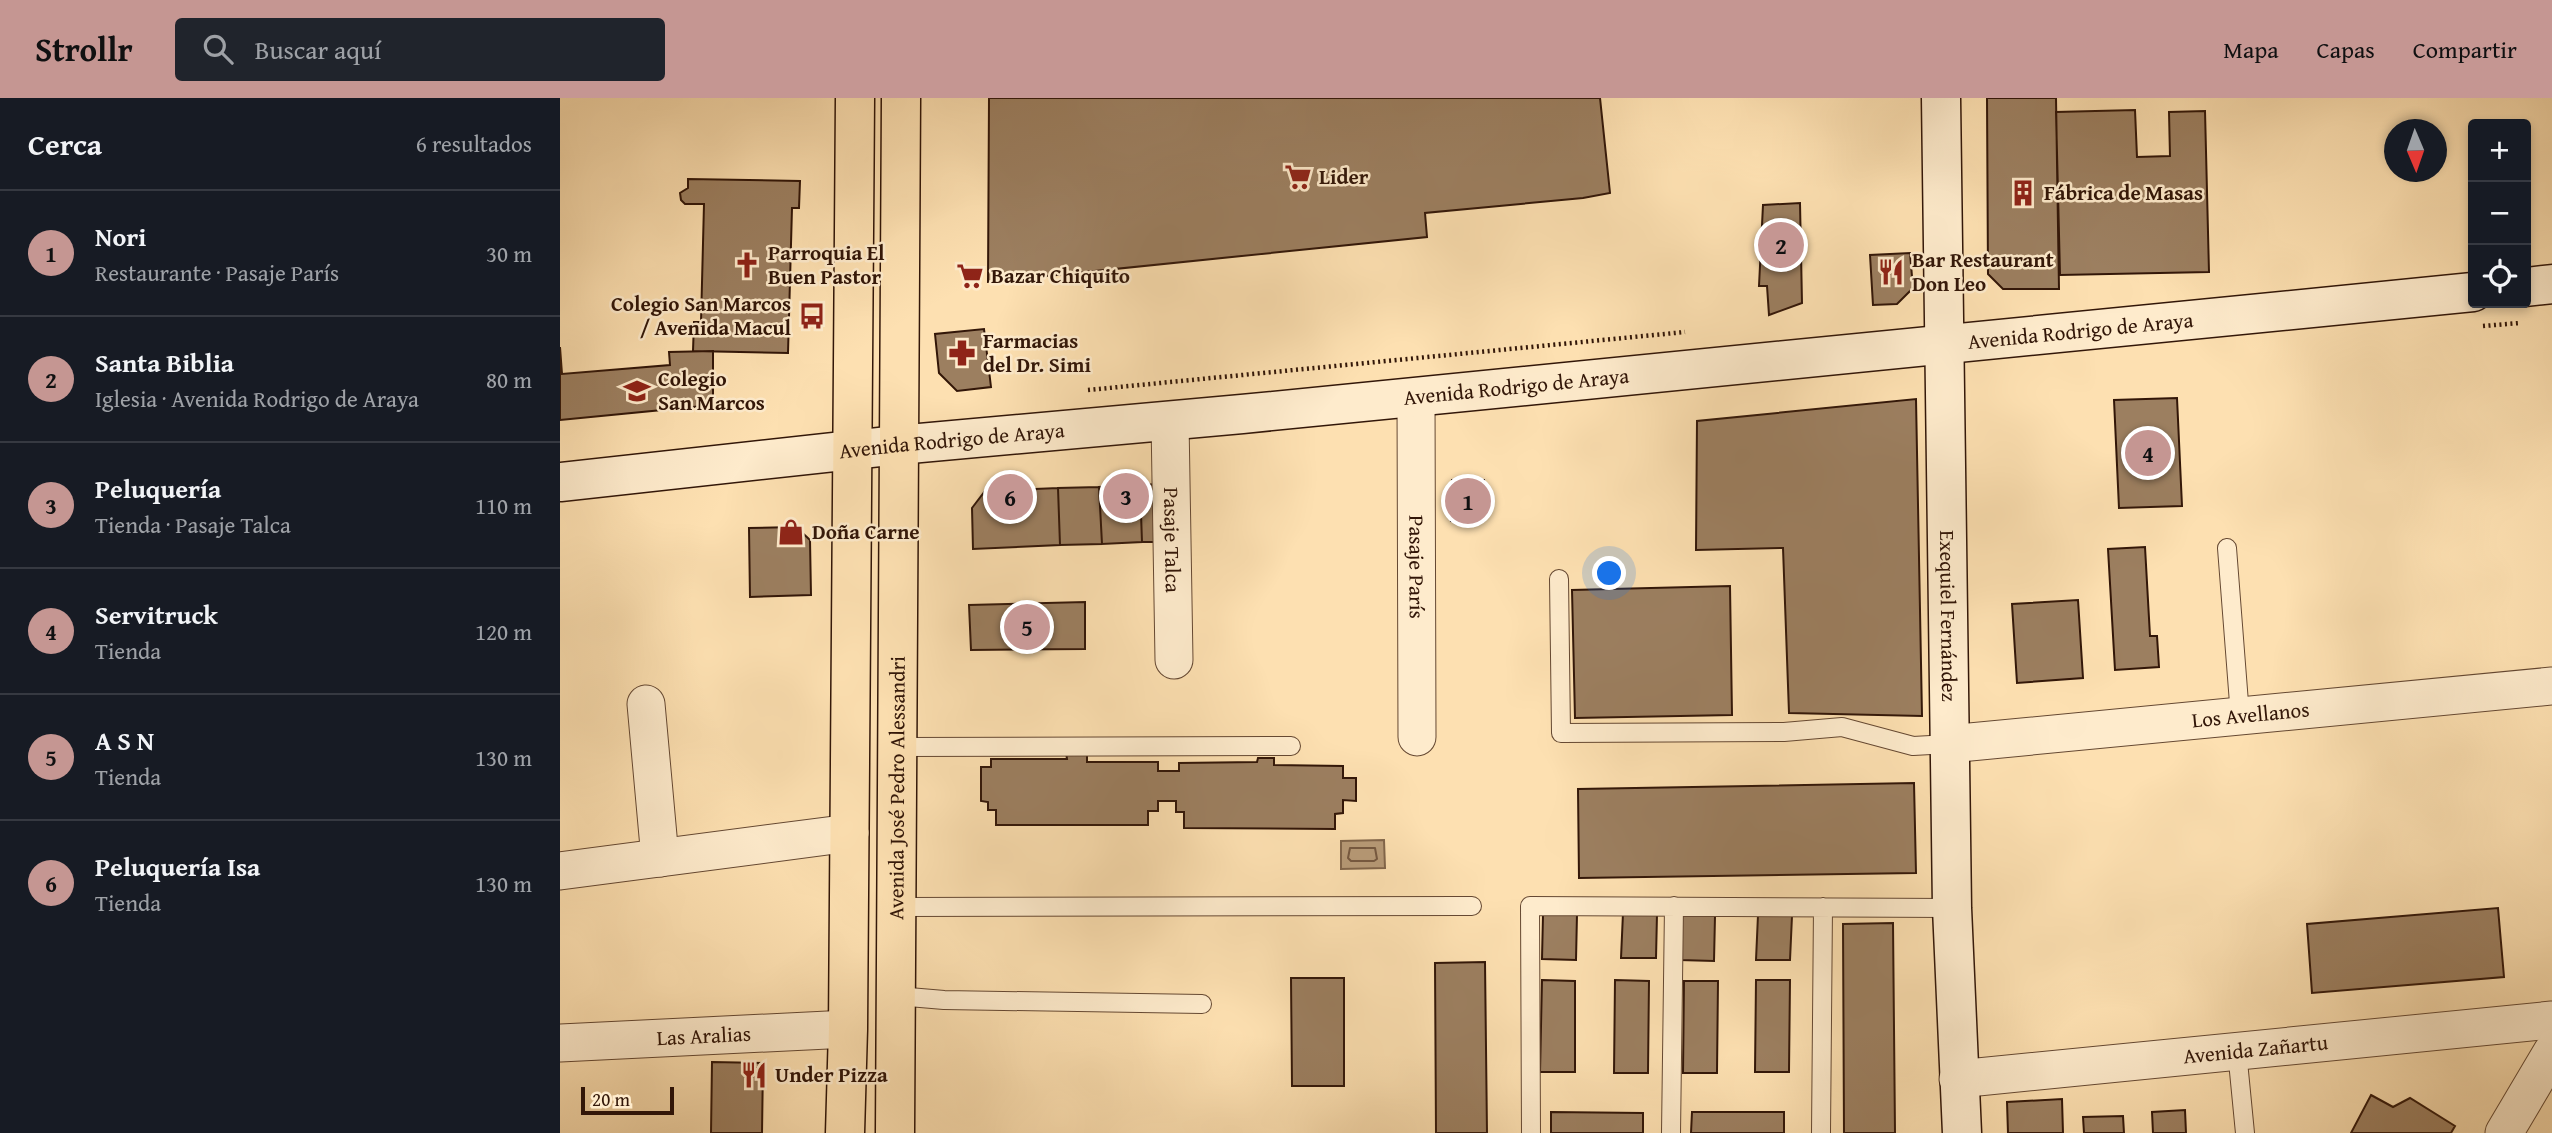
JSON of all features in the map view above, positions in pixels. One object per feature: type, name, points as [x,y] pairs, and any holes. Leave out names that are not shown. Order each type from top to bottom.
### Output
[{"type":"main road","points":[[845,1133],[850,833],[855,98]]},
{"type":"main road","name":"Avenida José Pedro Alessandri","points":[[895,1133],[901,98]]},
{"type":"main road","name":"Exequiel Fernández","points":[[1941,98],[1952,908],[1962,1133]]},
{"type":"main road","points":[[2531,286],[2552,284]]},
{"type":"main road","name":"Avenida Rodrigo de Araya","points":[[560,482],[898,445],[1170,421],[2468,292]]},
{"type":"street","name":"Pasaje París","points":[[1416,397],[1417,737]]},
{"type":"street","name":"Pasaje Talca","points":[[1170,421],[1174,660]]},
{"type":"street","name":"Los Avellanos","points":[[1949,744],[2552,686]]},
{"type":"street","points":[[646,704],[660,858]]},
{"type":"street","points":[[560,871],[850,833]]},
{"type":"street","name":"Avenida Zañartu","points":[[1958,1079],[2552,1020]]},
{"type":"street","name":"Las Aralias","points":[[560,1043],[848,1029]]},
{"type":"street","points":[[2504,1133],[2552,1052]]},
{"type":"lane","points":[[2227,548],[2240,716]]},
{"type":"lane","points":[[1559,579],[1561,733],[1784,732],[1842,727],[1913,746],[1949,744]]},
{"type":"lane","points":[[899,747],[1291,746]]},
{"type":"lane","points":[[898,907],[1472,906]]},
{"type":"lane","points":[[1531,1133],[1530,906],[1952,908]]},
{"type":"lane","points":[[1671,1133],[1674,906]]},
{"type":"lane","points":[[1821,1133],[1823,907]]},
{"type":"lane","points":[[897,996],[944,1000],[1202,1004]]},
{"type":"lane","points":[[2237,1051],[2245,1133]]},
{"type":"path","points":[[1076,391],[1694,331]]},
{"type":"water","points":[[1384,840],[1385,868],[1341,869],[1341,841]]},
{"type":"building","name":"Lider","points":[[989,98],[1600,98],[1610,193],[1425,213],[1427,237],[988,282]]},
{"type":"building","name":"Fábrica de Masas","points":[[1987,98],[2056,98],[2059,289],[2003,289],[1988,274]]},
{"type":"building","points":[[2135,110],[2137,157],[2170,156],[2169,112],[2205,111],[2209,272],[2060,275],[2056,112]]},
{"type":"building","name":"Parroquia El Buen Pastor","points":[[688,179],[800,181],[799,208],[792,208],[788,353],[693,351],[694,322],[701,322],[704,204],[685,204],[681,200],[680,193],[688,188]]},
{"type":"building","points":[[1800,203],[1802,303],[1769,315],[1767,286],[1759,286],[1763,205]]},
{"type":"building","name":"Bar Restaurant Don Leo","points":[[1910,253],[1913,288],[1897,304],[1873,305],[1870,255]]},
{"type":"building","name":"Farmacias del Dr. Simi","points":[[984,329],[991,387],[957,391],[939,373],[935,334]]},
{"type":"building","name":"Colegio San Marcos","points":[[560,347],[562,374],[670,365],[669,352],[713,351],[713,405],[560,420]]},
{"type":"building","points":[[2177,398],[2182,506],[2119,508],[2114,400]]},
{"type":"building","points":[[1916,399],[1922,716],[1789,713],[1783,548],[1696,550],[1697,421]]},
{"type":"building","points":[[1452,480],[1484,480],[1484,521],[1451,521]]},
{"type":"building","points":[[1159,484],[1168,542],[1142,542],[1140,485]]},
{"type":"building","points":[[1140,485],[1142,542],[1102,544],[1099,487]]},
{"type":"building","points":[[1099,487],[1102,544],[1060,545],[1058,488]]},
{"type":"building","points":[[1058,488],[1060,545],[973,549],[972,508],[985,491]]},
{"type":"building","points":[[796,527],[810,540],[811,595],[750,597],[749,528]]},
{"type":"building","points":[[2145,547],[2150,636],[2157,636],[2159,667],[2115,670],[2108,549]]},
{"type":"building","points":[[1730,586],[1732,715],[1575,718],[1572,590]]},
{"type":"building","points":[[2078,600],[2083,678],[2017,683],[2012,604]]},
{"type":"building","points":[[1085,602],[1085,649],[971,650],[969,605]]},
{"type":"building","points":[[1066,752],[1087,752],[1087,762],[1158,762],[1158,771],[1179,771],[1179,763],[1257,762],[1258,758],[1274,758],[1274,765],[1343,766],[1343,778],[1356,778],[1356,801],[1343,800],[1343,813],[1335,814],[1335,829],[1184,828],[1184,812],[1176,812],[1176,801],[1158,801],[1158,811],[1148,811],[1148,825],[996,825],[996,810],[988,810],[988,802],[981,801],[981,767],[991,767],[991,759],[1067,759]]},
{"type":"building","points":[[1914,783],[1916,873],[1579,878],[1578,789]]},
{"type":"building","points":[[2498,908],[2504,977],[2312,993],[2307,924]]},
{"type":"building","points":[[1623,913],[1657,914],[1656,958],[1621,958]]},
{"type":"building","points":[[1543,914],[1577,914],[1576,960],[1542,959]]},
{"type":"building","points":[[1681,915],[1715,916],[1714,961],[1680,960]]},
{"type":"building","points":[[1758,915],[1792,916],[1790,960],[1756,960]]},
{"type":"building","points":[[1893,923],[1895,1133],[1844,1133],[1843,924]]},
{"type":"building","points":[[1485,962],[1487,1133],[1436,1133],[1435,963]]},
{"type":"building","points":[[1291,978],[1344,978],[1344,1086],[1292,1086]]},
{"type":"building","points":[[1542,980],[1575,981],[1575,1072],[1540,1072]]},
{"type":"building","points":[[1615,980],[1649,981],[1648,1073],[1614,1073]]},
{"type":"building","points":[[1756,980],[1790,980],[1789,1072],[1755,1072]]},
{"type":"building","points":[[1684,981],[1718,981],[1717,1073],[1683,1073]]},
{"type":"building","points":[[712,1062],[763,1063],[762,1133],[711,1133]]},
{"type":"building","points":[[2371,1095],[2393,1107],[2410,1098],[2455,1126],[2451,1133],[2351,1133]]},
{"type":"building","points":[[2062,1099],[2063,1133],[2008,1133],[2007,1102]]},
{"type":"building","points":[[2185,1110],[2186,1133],[2153,1133],[2152,1112]]},
{"type":"building","points":[[1551,1112],[1643,1113],[1643,1133],[1551,1133]]},
{"type":"building","points":[[1692,1112],[1784,1112],[1784,1133],[1691,1133]]},
{"type":"building","points":[[2123,1116],[2124,1133],[2084,1133],[2083,1117]]},
{"type":"place","name":"Lider","points":[[1298,177]]},
{"type":"place","name":"Fábrica de Masas","points":[[2023,193]]},
{"type":"place","name":"Santa Biblia","points":[[1781,245]]},
{"type":"place","name":"Parroquia El Buen Pastor","points":[[747,265]]},
{"type":"place","name":"Bar Restaurant Don Leo","points":[[1891,272]]},
{"type":"place","name":"Bazar Chiquito","points":[[970,276]]},
{"type":"place","name":"Colegio San Marcos / Avenida Macul","points":[[812,316]]},
{"type":"place","name":"Farmacias del Dr. Simi","points":[[962,353]]},
{"type":"place","name":"Colegio San Marcos","points":[[637,391]]},
{"type":"place","name":"Servitruck","points":[[2148,453]]},
{"type":"place","name":"Peluquería","points":[[1126,496]]},
{"type":"place","name":"Peluquería Isa","points":[[1010,497]]},
{"type":"place","name":"Nori","points":[[1468,501]]},
{"type":"place","name":"Doña Carne","points":[[791,532]]},
{"type":"place","name":"A S N","points":[[1027,627]]},
{"type":"place","name":"Under Pizza","points":[[754,1075]]}]
